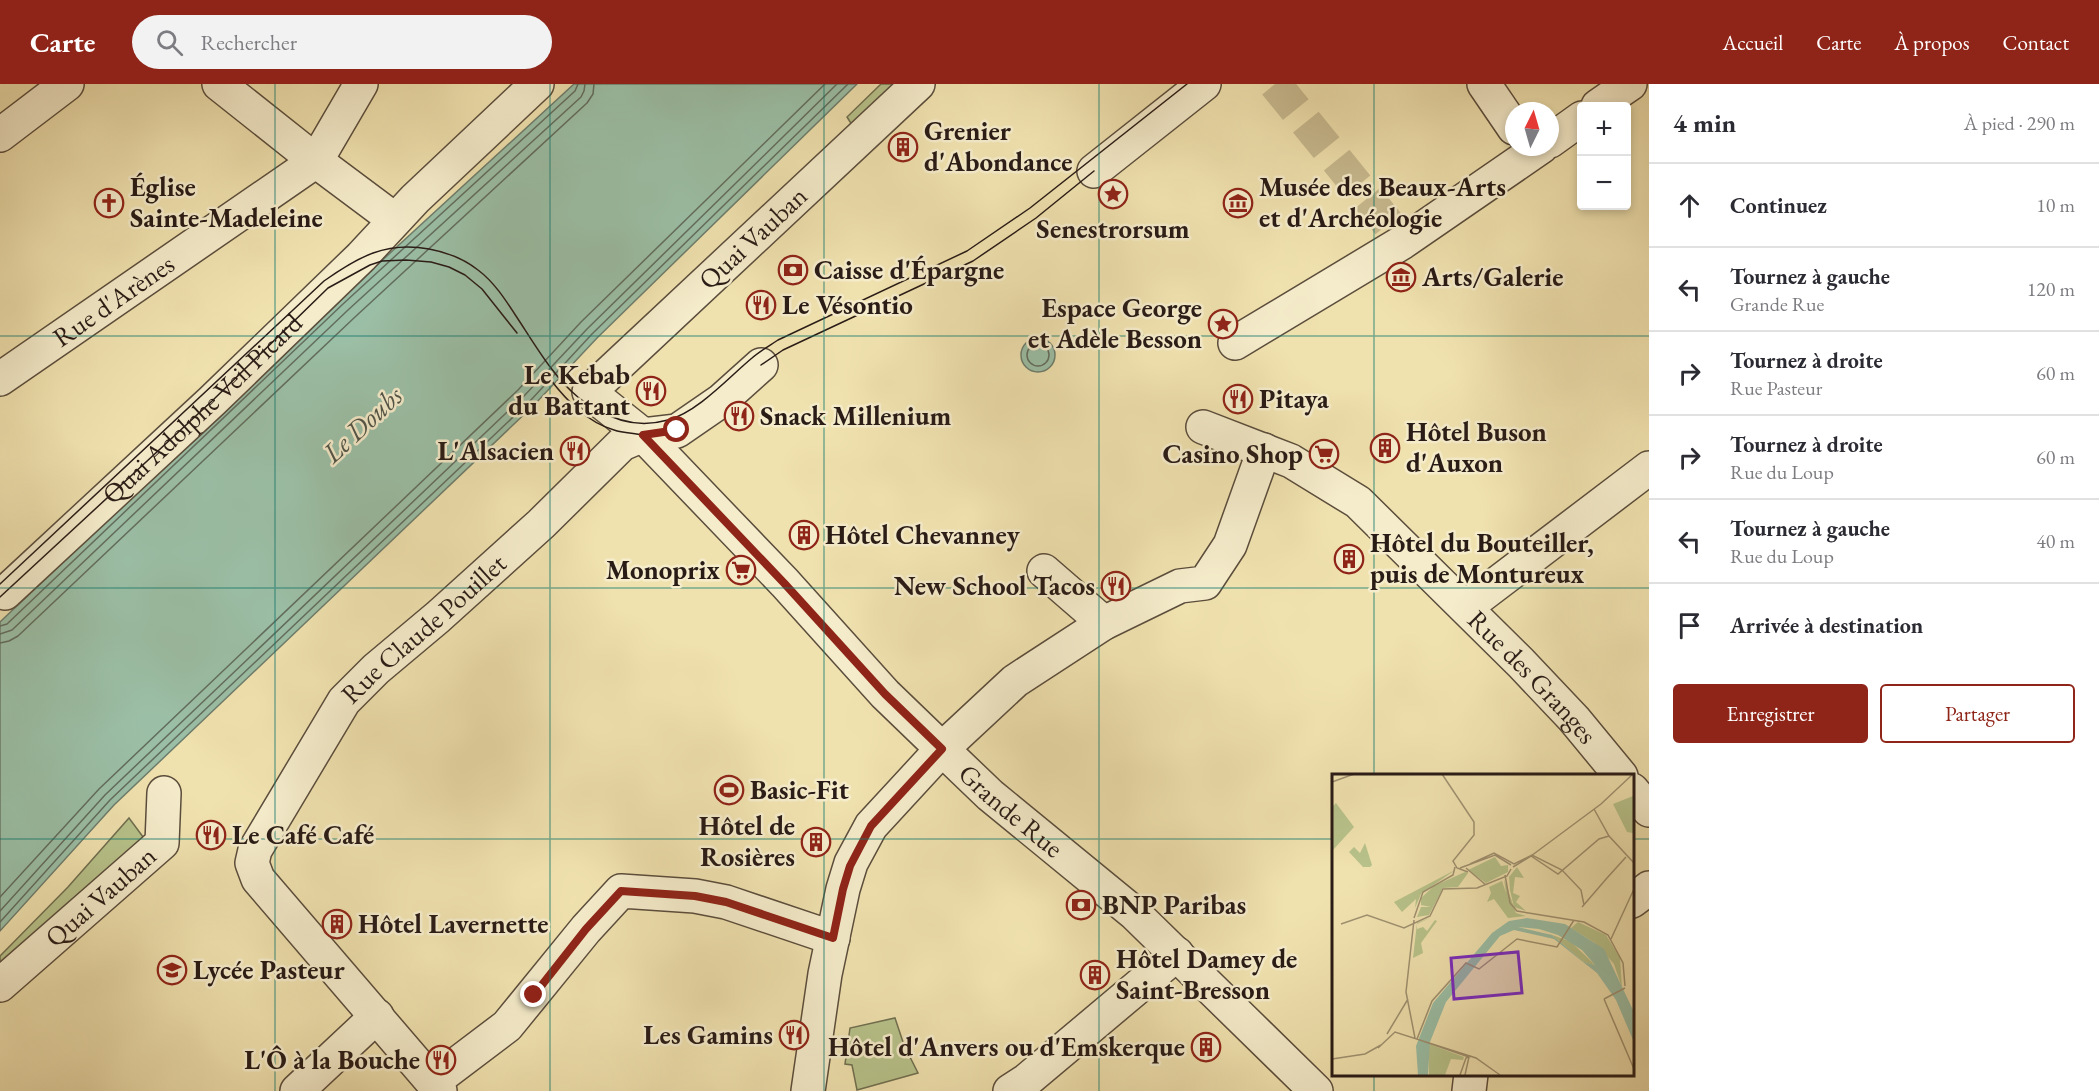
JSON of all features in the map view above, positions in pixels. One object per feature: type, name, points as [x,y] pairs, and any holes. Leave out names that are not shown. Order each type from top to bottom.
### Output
[{"type":"street","points":[[0,135],[67,84]]},
{"type":"street","points":[[219,84],[395,220]]},
{"type":"street","points":[[316,161],[361,84]]},
{"type":"street","name":"Quai Adolphe Veil Picard","points":[[6,594],[228,385],[537,84]]},
{"type":"street","name":"Quai Vauban","points":[[589,392],[918,84]]},
{"type":"street","points":[[1094,171],[1204,84]]},
{"type":"street","points":[[1484,84],[1505,109]]},
{"type":"street","points":[[1604,102],[1630,84]]},
{"type":"street","points":[[1559,129],[1577,120]]},
{"type":"street","points":[[1234,343],[1403,242],[1516,156]]},
{"type":"street","name":"Rue d'Arènes","points":[[0,379],[316,161]]},
{"type":"street","name":"Rue Claude Pouillet","points":[[376,1016],[258,879],[252,863],[255,850],[344,701],[376,669],[438,617],[540,524],[622,444],[643,435],[677,430],[722,400],[761,365]]},
{"type":"street","name":"Grande Rue","points":[[589,392],[643,435],[784,583],[885,694],[942,749],[990,795],[1134,913],[1316,1091]]},
{"type":"street","name":"Rue des Granges","points":[[1203,427],[1291,461],[1358,502],[1466,607],[1574,718],[1619,774]]},
{"type":"street","points":[[808,1091],[815,1038],[843,889],[850,866],[871,826],[942,749],[1015,681],[1104,622],[1180,585],[1205,583],[1230,545],[1264,450]]},
{"type":"street","points":[[1466,607],[1649,468]]},
{"type":"street","points":[[1044,572],[1104,622]]},
{"type":"street","name":"Quai Vauban","points":[[0,985],[162,843],[164,792]]},
{"type":"street","points":[[1634,792],[1649,810]]},
{"type":"street","points":[[1634,899],[1649,888]]},
{"type":"street","points":[[297,1091],[376,1016],[436,1087],[507,1026],[586,929],[621,891],[695,896],[726,902],[833,938]]},
{"type":"street","points":[[1010,1091],[1027,1080],[1177,954]]},
{"type":"street","points":[[1469,1091],[1471,1076]]},
{"type":"shaded area","points":[[881,84],[902,84],[854,128],[847,117]]},
{"type":"shaded area","points":[[129,818],[149,845],[0,974],[0,956],[68,887]]},
{"type":"shaded area","points":[[895,1018],[904,1045],[918,1073],[857,1090],[852,1065],[845,1064],[850,1028]]},
{"type":"water","name":"Le Doubs","points":[[574,84],[857,84],[597,338],[534,405],[114,805],[0,931],[0,622],[339,300]]},
{"type":"water","points":[[1038,338],[1050,343],[1055,355],[1050,367],[1038,372],[1026,367],[1021,355],[1026,343]]},
{"type":"tunnel","points":[[1275,84],[1403,242]]},
{"type":"tram line","points":[[0,584],[324,281],[361,258],[386,249],[414,247],[442,252],[467,262],[494,285],[552,370],[579,398],[623,421],[659,422],[691,410],[755,355],[778,340],[967,251],[1030,208],[1187,84]]},
{"type":"tram line","points":[[761,365],[783,350],[973,261],[1036,218],[1094,171]]},
{"type":"tram line","points":[[0,597],[212,401],[328,288],[370,265],[382,261],[406,260],[431,262],[449,267],[465,275],[482,289],[517,333]]},
{"type":"tram line","points":[[550,379],[571,403],[595,422],[617,431],[643,435]]},
{"type":"place","name":"Grenier d'Abondance","points":[[903,147]]},
{"type":"place","name":"Senestrorsum","points":[[1113,194]]},
{"type":"place","name":"Église Sainte-Madeleine","points":[[109,203]]},
{"type":"place","name":"Musée des Beaux-Arts et d'Archéologie","points":[[1238,203]]},
{"type":"place","name":"Caisse d'Épargne","points":[[793,270]]},
{"type":"place","name":"Arts/Galerie","points":[[1401,277]]},
{"type":"place","name":"Le Vésontio","points":[[761,305]]},
{"type":"place","name":"Espace George et Adèle Besson","points":[[1223,324]]},
{"type":"place","name":"Le Kebab du Battant","points":[[651,391]]},
{"type":"place","name":"Pitaya","points":[[1238,399]]},
{"type":"place","name":"Snack Millenium","points":[[739,416]]},
{"type":"place","name":"Hôtel Buson d'Auxon","points":[[1385,448]]},
{"type":"place","name":"L'Alsacien","points":[[575,451]]},
{"type":"place","name":"Casino Shop","points":[[1324,454]]},
{"type":"place","name":"Hôtel Chevanney","points":[[804,535]]},
{"type":"place","name":"Hôtel du Bouteiller, puis de Montureux","points":[[1349,559]]},
{"type":"place","name":"Monoprix","points":[[741,570]]},
{"type":"place","name":"New School Tacos","points":[[1116,586]]},
{"type":"place","name":"Basic-Fit","points":[[729,790]]},
{"type":"place","name":"Le Café Café","points":[[211,835]]},
{"type":"place","name":"Hôtel de Rosières","points":[[816,842]]},
{"type":"place","name":"BNP Paribas","points":[[1081,905]]},
{"type":"place","name":"Hôtel Lavernette","points":[[337,924]]},
{"type":"place","name":"Lycée Pasteur","points":[[172,970]]},
{"type":"place","name":"Hôtel Damey de Saint-Bresson","points":[[1095,975]]},
{"type":"place","name":"Les Gamins","points":[[794,1035]]},
{"type":"place","name":"Hôtel d'Anvers ou d'Emskerque","points":[[1206,1047]]},
{"type":"place","name":"L'Ô à la Bouche","points":[[441,1060]]},
{"type":"route","points":[[534,995],[586,929],[621,891],[695,896],[726,902],[833,938],[850,866],[871,826],[942,749],[885,694],[784,583],[643,435],[677,430]]}]
